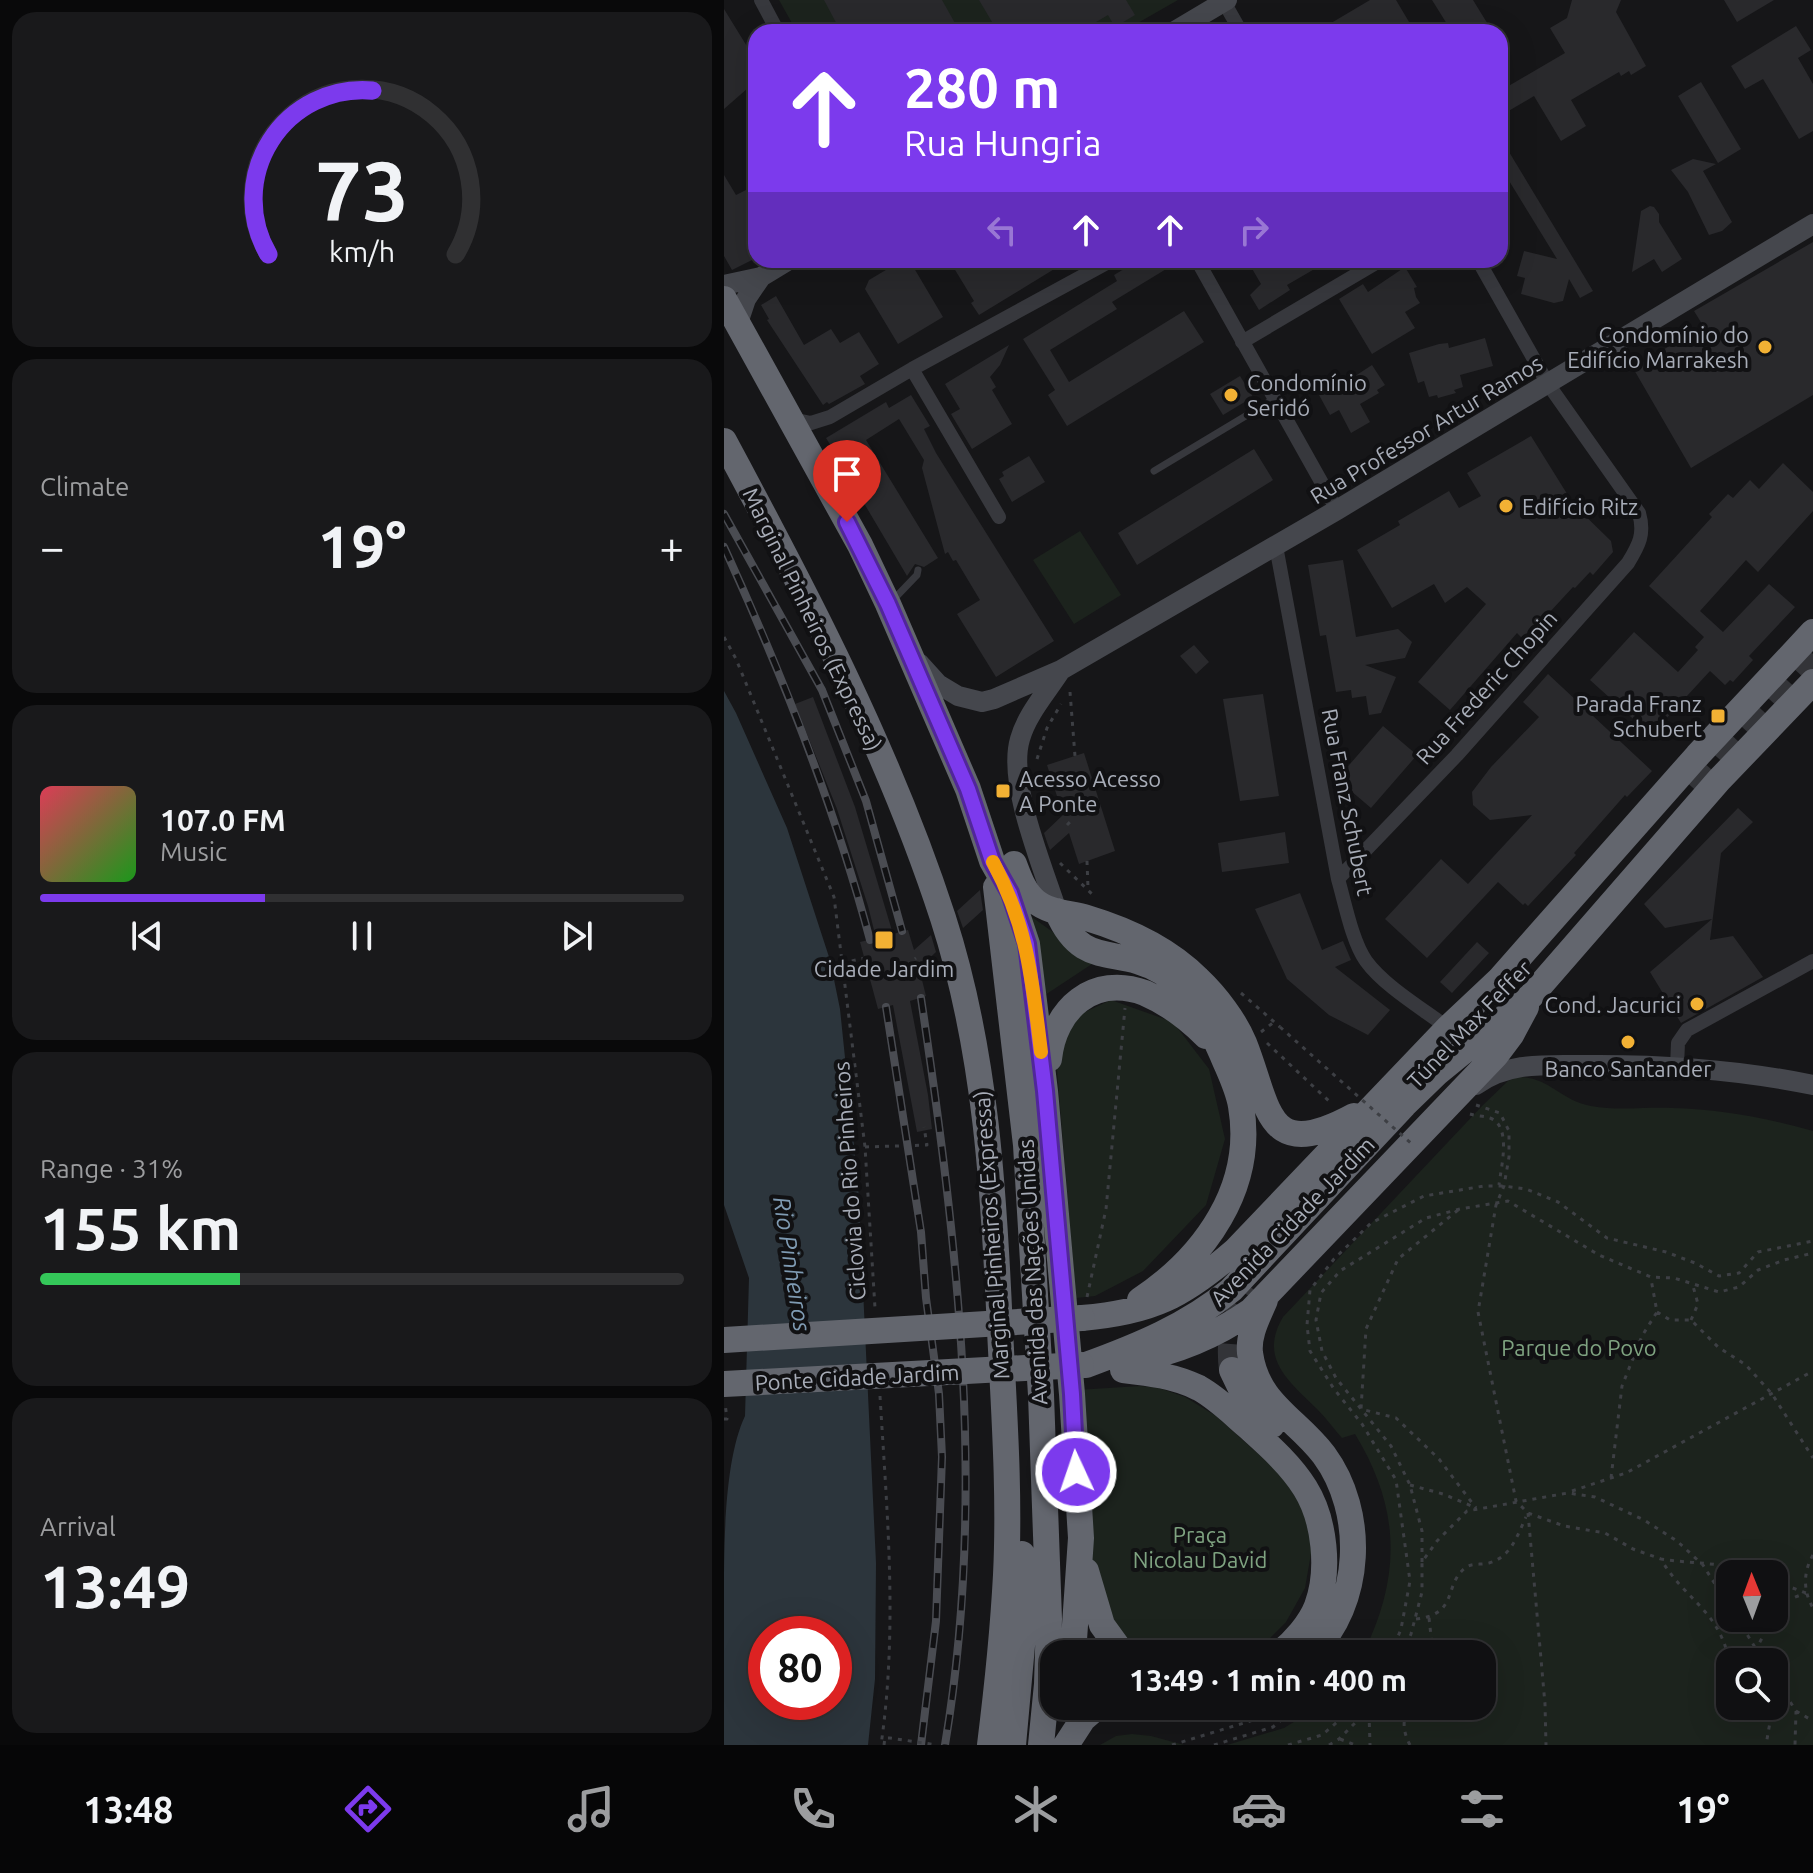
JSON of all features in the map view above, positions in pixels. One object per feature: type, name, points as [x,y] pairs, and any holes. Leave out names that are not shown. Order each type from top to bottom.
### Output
[{"type":"highway","points":[[724,299],[792,419],[888,604],[968,789],[1003,842],[1026,890],[1035,901],[1057,911],[1084,917],[1136,937],[1169,955],[1199,979],[1239,1032],[1262,1099],[1278,1125],[1288,1132],[1306,1135],[1334,1128],[1374,1105]]},
{"type":"highway","name":"Marginal Pinheiros (Expressa)","points":[[724,441],[823,631],[875,741],[920,854],[964,994],[981,1086],[992,1182],[1004,1454],[1006,1573],[990,1745]]},
{"type":"highway","name":"Avenida Cidade Jardim","points":[[1082,1318],[1117,1315],[1172,1298],[1202,1279],[1236,1250],[1448,1028],[1499,980],[1697,756],[1813,632]]},
{"type":"highway","points":[[1719,780],[1813,667]]},
{"type":"highway","name":"Avenida Cidade Jardim","points":[[1083,1365],[1164,1334],[1209,1308],[1231,1290],[1415,1095],[1531,996],[1719,780],[1813,682]]},
{"type":"highway","name":"Túnel Max Feffer","points":[[1236,1250],[1265,1232],[1544,947],[1692,787]]},
{"type":"highway","name":"Avenida das Nações Unidas","points":[[968,789],[992,861],[1010,893],[1027,944],[1045,1091],[1072,1394],[1081,1538],[1074,1640]]},
{"type":"highway","name":"Avenida das Nações Unidas","points":[[992,861],[1026,1145],[1049,1619],[1048,1742]]},
{"type":"highway","points":[[1057,911],[1077,944],[1160,971],[1185,990],[1212,1030],[1241,1105],[1244,1139],[1242,1166],[1234,1194],[1190,1258],[1161,1286],[1117,1315]]},
{"type":"highway","points":[[1045,1091],[1050,1049],[1064,1013],[1077,1000],[1108,990],[1127,989],[1144,993],[1169,1005],[1195,1025],[1220,1051]]},
{"type":"highway","points":[[1323,1640],[1337,1619],[1346,1597],[1351,1572],[1351,1521],[1345,1497],[1323,1455],[1273,1404],[1258,1379],[1250,1352],[1250,1339],[1260,1293],[1375,1158],[1490,1044],[1531,996]]},
{"type":"highway","name":"Avenida Cidade Jardim","points":[[1083,1365],[1157,1356],[1183,1348],[1233,1323],[1260,1293],[1462,1104],[1511,1035],[1531,996]]},
{"type":"highway","name":"Ponte Cidade Jardim","points":[[724,1340],[1082,1318]]},
{"type":"highway","points":[[1083,1365],[1150,1372],[1200,1389],[1214,1397],[1294,1471],[1307,1491],[1321,1531],[1322,1582],[1316,1607],[1291,1640]]},
{"type":"highway","name":"Ponte Cidade Jardim","points":[[724,1384],[1083,1365]]},
{"type":"highway","points":[[1232,1370],[1246,1399],[1305,1458],[1319,1478],[1334,1513],[1340,1560],[1338,1588],[1319,1640]]},
{"type":"highway","points":[[1004,1454],[1020,1497],[1024,1624],[1013,1745]]},
{"type":"highway","points":[[1081,1538],[1089,1583],[1102,1625],[1113,1640]]},
{"type":"highway","points":[[1048,1742],[1060,1720]]},
{"type":"highway","points":[[1048,1742],[1081,1720]]},
{"type":"street","points":[[761,0],[774,24]]},
{"type":"street","points":[[1186,24],[1225,1],[1237,24]]},
{"type":"street","name":"Rua Professor Artur Ramos","points":[[906,647],[938,684],[969,700],[994,699],[1061,670],[1337,510],[1813,224]]},
{"type":"street","points":[[724,285],[761,277],[776,268]]},
{"type":"street","points":[[792,419],[811,423],[821,421],[1097,268]]},
{"type":"street","points":[[1201,268],[1337,510]]},
{"type":"street","points":[[1242,342],[1366,268]]},
{"type":"street","points":[[1483,268],[1548,384]]},
{"type":"street","points":[[738,323],[746,299],[761,277]]},
{"type":"street","points":[[912,369],[999,517]]},
{"type":"street","name":"Rua Frederic Chopin","points":[[1338,879],[1457,755],[1628,563],[1641,541],[1643,527],[1639,513],[1548,384]]},
{"type":"street","name":"Rua Franz Schubert","points":[[1276,546],[1338,879],[1351,923],[1366,961],[1391,985],[1448,1028]]},
{"type":"street","name":"Rua Professor Artur Ramos","points":[[1057,911],[1025,811],[1016,760],[1020,737],[1031,714],[1061,670]]},
{"type":"street","points":[[1677,1066],[1678,1043],[1687,1030],[1813,961]]},
{"type":"street","points":[[1462,1104],[1488,1077],[1519,1067],[1551,1065],[1677,1066],[1738,1071],[1813,1085]]},
{"type":"lane","points":[[1154,471],[1274,399]]},
{"type":"lane","points":[[822,476],[858,456],[865,467]]},
{"type":"lane","points":[[888,604],[917,575],[918,570]]},
{"type":"path","name":"Ciclovia do Rio Pinheiros","points":[[724,637],[736,659],[834,897],[865,1147],[875,1319]]},
{"type":"path","points":[[1034,765],[1047,728],[1070,691],[1075,756]]},
{"type":"path","points":[[1056,860],[1097,899]]},
{"type":"path","points":[[842,963],[865,958]]},
{"type":"path","points":[[907,965],[916,958]]},
{"type":"path","points":[[1233,986],[1413,1145]]},
{"type":"path","points":[[1082,1318],[1106,1209],[1127,989]]},
{"type":"path","points":[[1258,1035],[1349,1119]]},
{"type":"path","points":[[1462,1104],[1488,1107],[1500,1113],[1509,1131],[1504,1186],[1496,1205],[1478,1312],[1516,1501],[1528,1513],[1564,1526],[1605,1533],[1633,1549],[1661,1559],[1716,1565]]},
{"type":"path","points":[[865,1147],[927,1145],[924,1127]]},
{"type":"path","points":[[1499,1186],[1503,1144],[1501,1131]]},
{"type":"path","points":[[1397,1640],[1410,1581],[1396,1480],[1362,1424],[1334,1389],[1310,1351],[1307,1325],[1310,1290],[1334,1259],[1371,1223],[1424,1196],[1484,1186],[1504,1186],[1526,1189],[1558,1202],[1607,1238],[1666,1252],[1719,1276],[1739,1273],[1758,1252],[1813,1241]]},
{"type":"path","points":[[1407,1640],[1422,1592],[1422,1531],[1410,1485],[1391,1446],[1336,1378],[1322,1351],[1316,1320],[1321,1293],[1340,1271],[1426,1218],[1508,1201],[1599,1255],[1651,1277],[1674,1278],[1719,1292],[1739,1287],[1758,1270],[1813,1253]]},
{"type":"path","points":[[1361,1409],[1366,1329],[1398,1259],[1460,1209]]},
{"type":"path","points":[[1611,1478],[1622,1386],[1642,1336],[1657,1312],[1651,1277]]},
{"type":"path","points":[[1691,1320],[1698,1304],[1692,1285]]},
{"type":"path","points":[[1657,1312],[1670,1320],[1691,1320],[1718,1347],[1746,1365],[1772,1394],[1813,1458]]},
{"type":"path","points":[[1422,1562],[1467,1511],[1568,1493],[1626,1473],[1813,1371]]},
{"type":"path","points":[[880,1397],[892,1625],[883,1745]]},
{"type":"path","points":[[1361,1409],[1396,1418],[1439,1459],[1476,1508]]},
{"type":"path","points":[[1410,1485],[1476,1508]]},
{"type":"path","points":[[1568,1493],[1595,1497],[1644,1520],[1677,1541],[1703,1565],[1716,1586]]},
{"type":"path","points":[[1415,1619],[1429,1618],[1449,1601],[1462,1571],[1469,1565],[1491,1563],[1504,1556],[1512,1548],[1514,1537],[1528,1513]]},
{"type":"path","points":[[1528,1513],[1546,1745]]},
{"type":"path","points":[[1813,1555],[1806,1571],[1806,1593],[1813,1608]]},
{"type":"path","points":[[1661,1559],[1679,1586],[1709,1613],[1726,1648]]},
{"type":"path","points":[[1788,1586],[1806,1593]]},
{"type":"path","points":[[1788,1600],[1806,1593]]},
{"type":"path","points":[[1429,1618],[1431,1640]]},
{"type":"path","points":[[1788,1699],[1796,1711],[1813,1721]]},
{"type":"path","points":[[1795,1745],[1796,1711]]},
{"type":"path","points":[[1172,1745],[1251,1720]]},
{"type":"path","points":[[1214,1745],[1273,1727],[1281,1720]]},
{"type":"path","points":[[1288,1745],[1322,1735],[1340,1720]]},
{"type":"path","points":[[1329,1745],[1358,1720]]},
{"type":"path","points":[[1370,1720],[1370,1745]]},
{"type":"path","points":[[1404,1720],[1410,1745]]},
{"type":"path","points":[[1766,1745],[1770,1720]]},
{"type":"path","points":[[883,1745],[885,1738],[937,1745]]},
{"type":"path","points":[[1339,1739],[1355,1745]]},
{"type":"green space","points":[[779,0],[1178,0],[1136,24],[792,24]]},
{"type":"green space","points":[[1080,531],[1121,595],[1074,624],[1033,560]]},
{"type":"green space","points":[[1022,910],[1095,962],[1042,997]]},
{"type":"green space","points":[[1111,1000],[1173,1022],[1209,1069],[1225,1139],[1206,1205],[1143,1271],[1095,1296],[1076,1298],[1056,1058],[1072,1018]]},
{"type":"green space","name":"Parque do Povo","points":[[1518,1077],[1538,1081],[1591,1106],[1708,1110],[1813,1131],[1813,1745],[1227,1745],[1284,1728],[1297,1720],[1496,1720],[1496,1640],[1369,1640],[1385,1597],[1389,1569],[1388,1515],[1381,1488],[1355,1434],[1342,1438],[1297,1389],[1280,1369],[1274,1345],[1283,1317],[1508,1081]]},
{"type":"green space","name":"Praça Nicolau David","points":[[1140,1386],[1159,1388],[1185,1397],[1216,1416],[1283,1476],[1304,1512],[1312,1548],[1305,1588],[1286,1622],[1269,1639],[1128,1640],[1121,1636],[1095,1592],[1077,1390]]},
{"type":"green space","points":[[1132,1734],[1184,1745],[1100,1745],[1116,1736]]},
{"type":"water","name":"Rio Pinheiros","points":[[724,691],[787,828],[830,960],[840,1009],[858,1184],[876,1563],[875,1679],[868,1745],[724,1745],[725,1529],[733,1456],[745,1416],[749,1278],[724,1205]]},
{"type":"building","points":[[824,0],[942,0],[956,24],[837,24]]},
{"type":"building","points":[[979,0],[1126,0],[1135,15],[1120,24],[1113,24],[1108,15],[1093,24],[993,24]]},
{"type":"building","points":[[1370,0],[1396,0],[1410,24],[1382,23],[1330,24]]},
{"type":"building","points":[[1432,0],[1473,0],[1488,24],[1447,24]]},
{"type":"building","points":[[1572,0],[1621,0],[1616,12],[1646,66],[1631,75],[1629,71],[1621,76],[1619,72],[1571,100],[1586,126],[1561,141],[1534,96],[1508,111],[1508,86],[1565,53],[1550,28],[1567,18]]},
{"type":"building","points":[[1724,0],[1774,0],[1737,22]]},
{"type":"building","points":[[724,9],[748,48],[748,88],[724,109]]},
{"type":"building","points":[[1796,26],[1811,50],[1798,58],[1813,84],[1813,131],[1799,139],[1763,79],[1745,89],[1731,66]]},
{"type":"building","points":[[1701,82],[1741,149],[1718,163],[1678,96]]},
{"type":"building","points":[[1508,150],[1593,291],[1580,298],[1569,279],[1563,301],[1554,303],[1521,294],[1525,278],[1517,276],[1524,251],[1557,259],[1508,179]]},
{"type":"building","points":[[1693,159],[1716,164],[1703,171],[1732,222],[1722,231],[1709,235],[1688,192],[1671,170]]},
{"type":"building","points":[[724,175],[736,195],[748,189],[748,262],[732,270],[724,256]]},
{"type":"building","points":[[1650,206],[1659,214],[1659,222],[1682,259],[1662,272],[1654,259],[1632,272],[1641,211]]},
{"type":"building","points":[[1813,242],[1813,395],[1691,468],[1633,368],[1686,336],[1707,332],[1694,311]]},
{"type":"building","points":[[889,268],[914,268],[943,317],[898,344],[865,289],[869,280]]},
{"type":"building","points":[[954,268],[1056,268],[979,315],[971,303],[974,301]]},
{"type":"building","points":[[1126,268],[1168,268],[1112,302],[1117,309],[1050,350],[1069,382],[1184,311],[1204,342],[1067,426],[1048,395],[1055,390],[1023,339],[1117,281],[1114,275]]},
{"type":"building","points":[[1252,268],[1316,268],[1287,285],[1290,290],[1259,310],[1250,295],[1261,284]]},
{"type":"building","points":[[1406,268],[1417,287],[1414,288],[1420,303],[1405,312],[1415,328],[1372,354],[1339,299],[1363,284],[1368,292]]},
{"type":"building","points":[[776,296],[804,345],[831,329],[840,343],[859,332],[879,364],[860,376],[865,384],[823,405],[767,320],[761,305]]},
{"type":"building","points":[[1485,338],[1493,366],[1460,375],[1463,387],[1454,390],[1456,393],[1429,397],[1424,381],[1418,383],[1409,353],[1439,344],[1448,343],[1449,348]]},
{"type":"building","points":[[1009,345],[1000,365],[990,377],[996,387],[992,390],[1012,424],[972,449],[951,414],[960,409],[945,384]]},
{"type":"building","points":[[1372,365],[1385,385],[1377,390],[1379,393],[1360,404],[1370,422],[1351,433],[1339,410],[1330,415],[1319,395],[1327,390],[1324,385],[1340,375],[1346,382]]},
{"type":"building","name":"Condomínio Seridó","points":[[1240,376],[1253,397],[1223,415],[1210,394]]},
{"type":"building","points":[[911,395],[930,426],[924,429],[936,453],[1054,641],[996,677],[957,614],[980,600],[956,560],[953,561],[948,552],[945,554],[922,468],[924,460],[899,419],[866,440],[938,558],[924,567],[915,564],[907,576],[845,471],[856,465],[866,473],[871,469],[870,464],[859,450],[839,459],[826,438],[886,402],[889,408]]},
{"type":"building","points":[[1531,436],[1574,505],[1611,541],[1613,552],[1593,575],[1590,572],[1573,587],[1524,640],[1517,633],[1450,710],[1418,682],[1486,604],[1467,587],[1445,603],[1434,584],[1392,608],[1357,550],[1449,491],[1459,508],[1481,496],[1467,473]]},
{"type":"building","points":[[1254,449],[1273,480],[1137,565],[1118,533]]},
{"type":"building","points":[[1029,456],[1045,482],[1012,502],[999,479],[1004,476],[1002,472]]},
{"type":"building","points":[[1783,463],[1813,492],[1813,511],[1758,572],[1746,560],[1700,611],[1723,632],[1769,584],[1795,607],[1749,656],[1753,660],[1733,682],[1730,680],[1725,685],[1710,671],[1651,735],[1590,680],[1634,632],[1678,672],[1698,650],[1695,647],[1704,637],[1649,586],[1712,517],[1709,514],[1728,494],[1733,498],[1750,480],[1759,489]]},
{"type":"building","points":[[1343,560],[1356,637],[1398,629],[1412,642],[1405,658],[1365,665],[1396,677],[1381,713],[1369,715],[1366,696],[1352,698],[1351,690],[1336,692],[1326,635],[1320,636],[1308,565]]},
{"type":"building","points":[[1194,645],[1209,662],[1196,674],[1180,656]]},
{"type":"building","points":[[1548,674],[1652,771],[1627,797],[1625,795],[1574,853],[1576,855],[1528,906],[1498,882],[1427,958],[1385,919],[1441,859],[1468,884],[1532,815],[1490,820],[1473,805],[1472,792],[1491,767],[1539,717],[1523,702]]},
{"type":"building","points":[[1263,694],[1279,796],[1240,801],[1223,699]]},
{"type":"building","points":[[813,697],[855,807],[893,934],[908,930],[914,950],[931,935],[936,952],[919,968],[926,996],[910,1001],[932,1129],[917,1132],[893,1005],[878,1009],[860,942],[876,938],[868,906],[837,809],[795,704]]},
{"type":"building","points":[[1383,726],[1417,755],[1371,808],[1337,779]]},
{"type":"building","points":[[1084,753],[1115,851],[1079,864],[1069,833],[1050,850],[1044,833],[1063,815],[1047,765]]},
{"type":"building","points":[[1738,808],[1753,822],[1721,853],[1710,940],[1733,936],[1763,977],[1681,1023],[1650,972],[1712,919],[1665,928],[1644,904]]},
{"type":"building","points":[[1285,832],[1289,863],[1222,872],[1218,843]]},
{"type":"building","points":[[980,890],[983,910],[963,928],[957,911]]},
{"type":"building","points":[[1300,893],[1322,950],[1343,941],[1351,960],[1335,967],[1390,1010],[1368,1035],[1329,1015],[1287,979],[1255,909]]},
{"type":"building","points":[[1477,942],[1489,953],[1452,993],[1440,982]]},
{"type":"tunnel","points":[[1692,787],[1813,654]]},
{"type":"tunnel","points":[[1232,1370],[1234,1328],[1253,1289]]},
{"type":"railway","points":[[724,514],[822,690],[866,801],[902,931]]},
{"type":"railway","points":[[724,547],[805,740],[840,839],[870,940]]},
{"type":"railway","points":[[921,998],[956,1277],[966,1464],[958,1651],[945,1745]]},
{"type":"railway","points":[[886,1007],[921,1232],[939,1394],[942,1457],[936,1621],[921,1745]]},
{"type":"slow traffic","points":[[993,862],[1010,893],[1027,944],[1041,1052]]},
{"type":"place","name":"Condomínio do Edifício Marrakesh","points":[[1765,347]]},
{"type":"place","name":"Condomínio Seridó","points":[[1231,395]]},
{"type":"place","name":"Edifício Ritz","points":[[1506,506]]},
{"type":"place","name":"Parada Franz Schubert","points":[[1718,716]]},
{"type":"place","name":"Acesso Acesso A Ponte","points":[[1003,791]]},
{"type":"place","name":"Cidade Jardim","points":[[884,940]]},
{"type":"place","name":"Cond. Jacurici","points":[[1697,1004]]},
{"type":"place","name":"Banco Santander","points":[[1628,1042]]},
{"type":"route","points":[[847,522],[888,604],[968,789],[992,861],[1010,893],[1027,944],[1045,1091],[1076,1472]]}]
